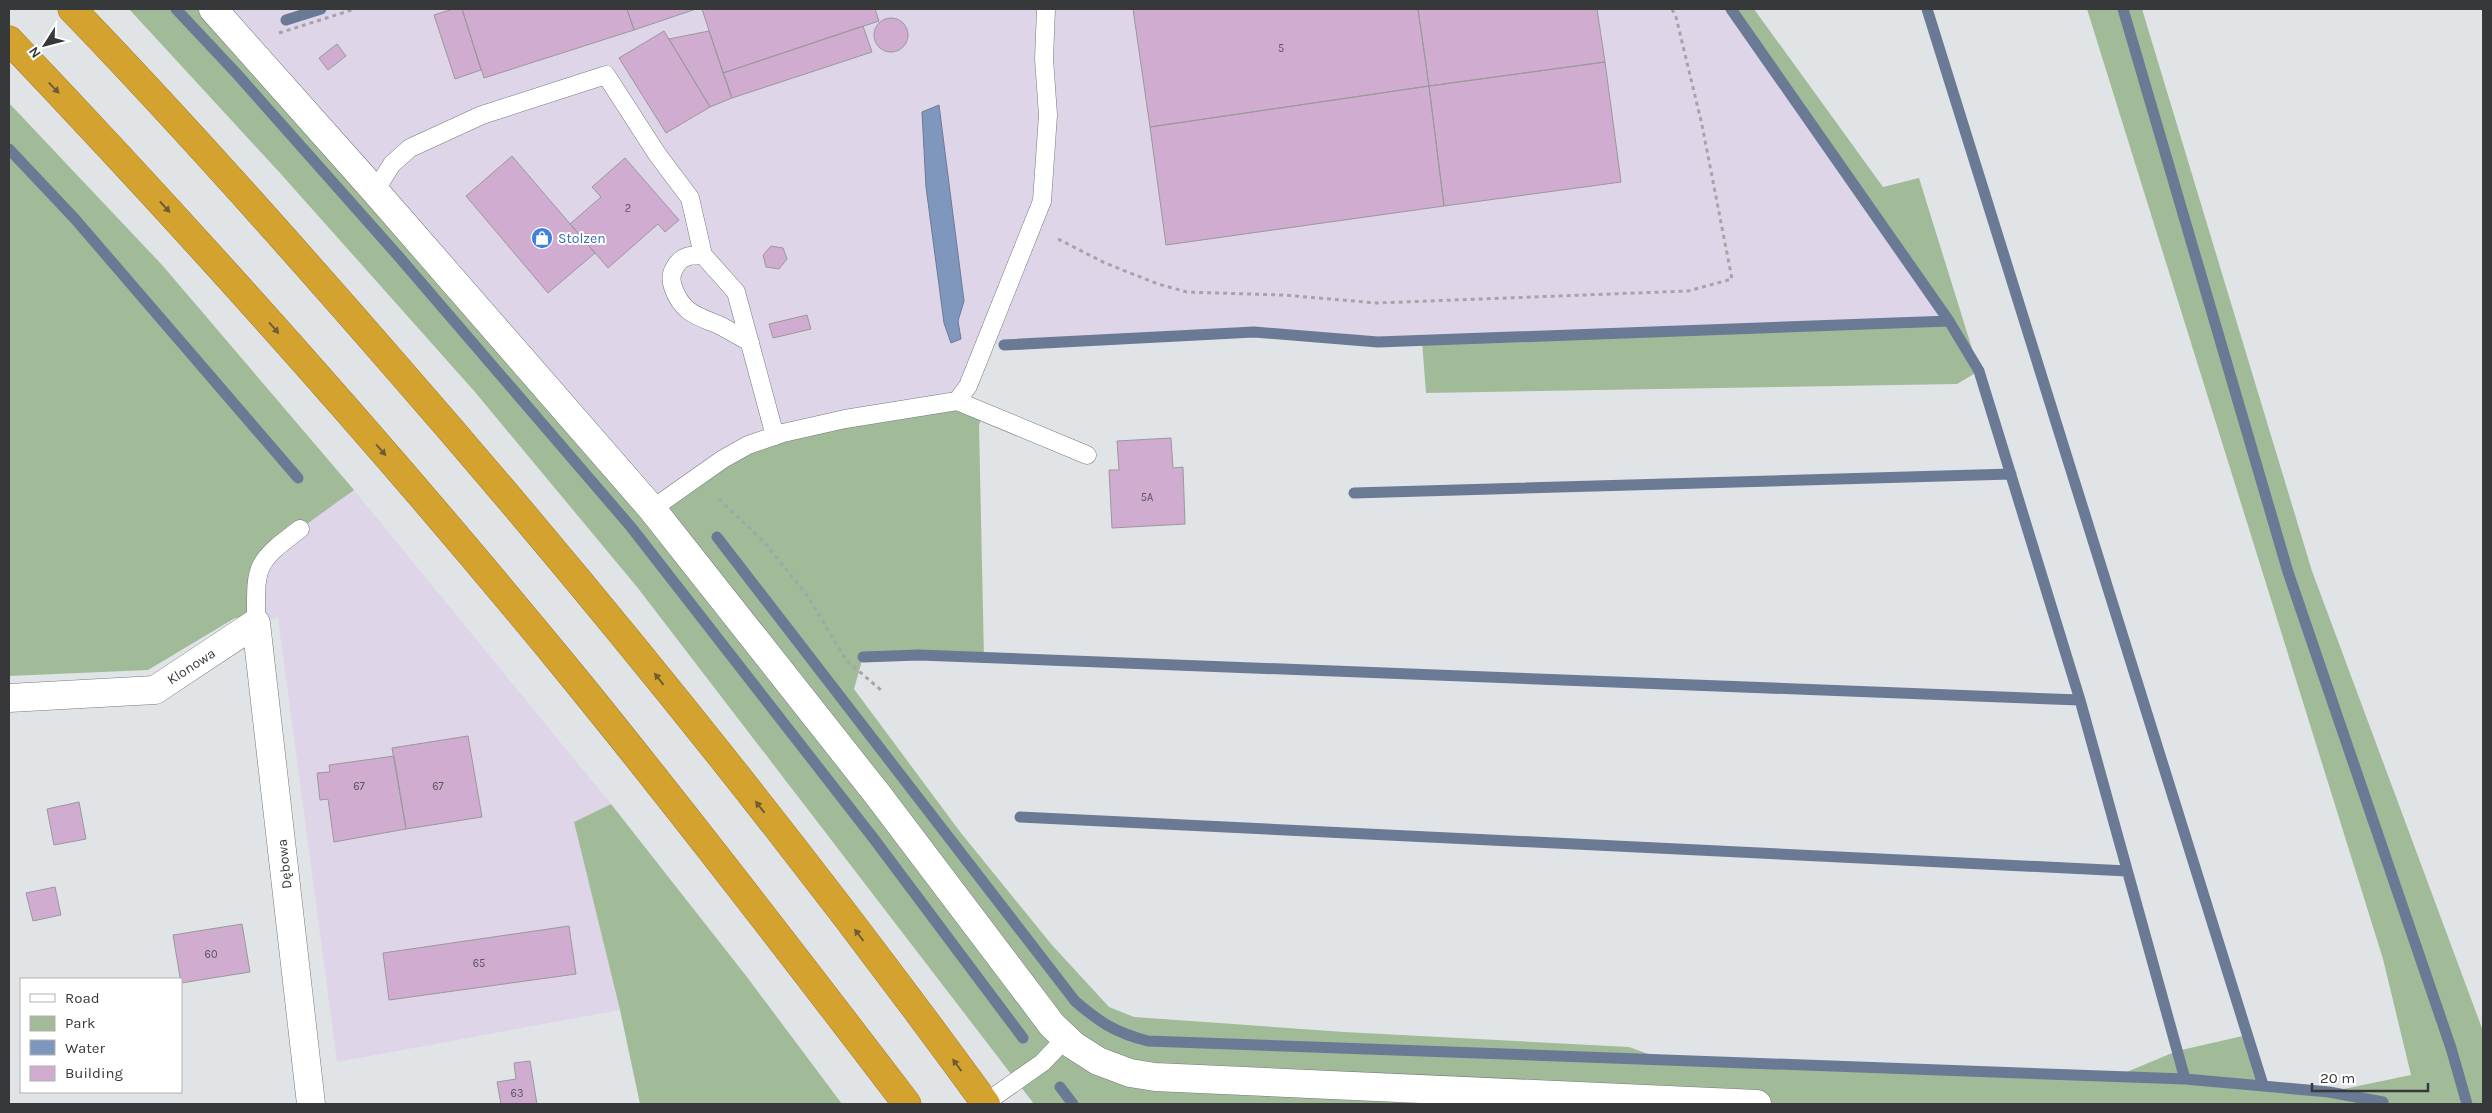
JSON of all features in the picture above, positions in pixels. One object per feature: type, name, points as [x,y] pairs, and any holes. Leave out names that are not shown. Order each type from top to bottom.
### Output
[{"type":"highway","points":[[72,9],[292,247],[477,459],[582,585],[797,854],[985,1104]]},
{"type":"highway","points":[[9,40],[243,292],[421,495],[605,717],[746,893],[907,1104]]},
{"type":"street","points":[[212,9],[375,191],[652,510],[878,796],[1024,991],[1052,1025],[1098,1062],[1130,1073],[1155,1077],[1756,1104]]},
{"type":"street","name":"Klonowa","points":[[9,698],[155,690],[256,623]]},
{"type":"street","name":"Dębowa","points":[[256,623],[311,1104]]},
{"type":"lane","points":[[957,401],[968,386],[1042,202],[1048,115],[1044,59],[1046,9]]},
{"type":"lane","points":[[375,191],[392,164],[410,148],[482,115],[606,75],[657,154],[690,198],[703,255],[736,292],[775,436]]},
{"type":"lane","points":[[703,255],[688,255],[678,261],[672,271],[672,282],[676,296],[686,310],[699,319],[718,325],[750,342]]},
{"type":"lane","points":[[652,510],[723,459],[748,445],[775,436],[845,419],[957,401],[1087,456]]},
{"type":"lane","points":[[256,623],[258,569],[274,549],[300,529]]},
{"type":"lane","points":[[985,1104],[1042,1063],[1066,1038]]},
{"type":"path","points":[[246,46],[355,9]]},
{"type":"path","points":[[1033,226],[1104,263],[1158,284],[1187,292],[1283,295],[1377,303],[1688,291],[1732,279],[1702,125],[1676,17],[1672,9]]},
{"type":"path","points":[[699,478],[764,542],[801,587],[846,660],[882,691]]},
{"type":"shaded area","points":[[213,9],[1731,9],[1949,321],[1378,342],[1254,332],[1004,345],[986,342],[957,401],[652,509]]},
{"type":"shaded area","points":[[354,490],[611,804],[574,822],[620,1010],[337,1062],[278,618],[256,623],[258,569],[300,529]]},
{"type":"green space","points":[[129,9],[213,9],[652,509],[748,445],[957,401],[983,413],[979,425],[984,658],[919,655],[863,657],[854,689],[961,833],[1052,945],[1109,1007],[1134,1017],[1344,1032],[1629,1047],[1665,1060],[2117,1076],[2177,1051],[2247,1035],[2263,1085],[2329,1092],[2411,1075],[2383,959],[2087,9],[2142,9],[2312,571],[2483,1031],[2483,1104],[1034,1104],[637,587],[475,392],[280,173]]},
{"type":"green space","points":[[1731,9],[1754,9],[1883,187],[1919,178],[1979,371],[1957,384],[1426,393],[1422,341],[1948,321]]},
{"type":"green space","points":[[9,103],[163,266],[354,490],[300,529],[265,559],[256,623],[235,618],[148,670],[9,676]]},
{"type":"green space","points":[[611,804],[747,977],[842,1104],[640,1104],[620,1010],[574,822]]},
{"type":"water","points":[[939,105],[964,301],[958,321],[961,339],[951,343],[944,323],[926,187],[922,112]]},
{"type":"building","points":[[453,9],[462,9],[481,70],[455,79],[434,15]]},
{"type":"building","points":[[462,9],[627,9],[634,30],[484,78]]},
{"type":"building","points":[[627,9],[696,9],[634,30]]},
{"type":"building","points":[[702,9],[875,9],[879,21],[723,73]]},
{"type":"building","points":[[1133,9],[1418,9],[1429,86],[1150,127]]},
{"type":"building","points":[[1418,9],[1597,9],[1605,62],[1429,86]]},
{"type":"building","points":[[891,18],[903,23],[908,35],[903,47],[891,52],[879,47],[874,35],[879,23]]},
{"type":"building","points":[[863,26],[872,52],[732,98],[723,73]]},
{"type":"building","points":[[664,31],[710,107],[666,133],[619,58]]},
{"type":"building","points":[[709,31],[732,98],[710,107],[669,39]]},
{"type":"building","points":[[337,44],[346,56],[328,70],[319,58]]},
{"type":"building","points":[[1605,62],[1621,182],[1444,206],[1429,86]]},
{"type":"building","points":[[1429,86],[1444,206],[1166,245],[1150,127]]},
{"type":"building","name":"Stolzen","points":[[512,156],[595,253],[548,293],[466,196]]},
{"type":"building","points":[[625,158],[679,220],[665,232],[658,224],[608,268],[570,224],[601,197],[592,187]]},
{"type":"building","points":[[771,246],[783,248],[787,259],[779,269],[766,267],[763,255]]},
{"type":"building","points":[[807,315],[811,329],[773,338],[769,324]]},
{"type":"building","points":[[1171,438],[1173,468],[1183,467],[1185,524],[1112,528],[1109,470],[1119,470],[1117,441]]},
{"type":"building","points":[[468,736],[482,817],[406,829],[392,748]]},
{"type":"building","points":[[394,756],[406,829],[334,842],[328,799],[320,800],[317,773],[330,772],[329,765]]},
{"type":"building","points":[[79,802],[86,839],[54,845],[47,809]]},
{"type":"building","points":[[55,887],[61,915],[33,921],[26,893]]},
{"type":"building","points":[[242,924],[250,972],[182,983],[173,935]]},
{"type":"building","points":[[569,926],[576,974],[389,1000],[383,953]]},
{"type":"building","points":[[530,1061],[537,1104],[501,1104],[497,1082],[516,1079],[514,1063]]},
{"type":"waterway","points":[[176,9],[237,74],[400,258],[631,527],[874,839],[1023,1038]]},
{"type":"waterway","points":[[286,20],[321,9]]},
{"type":"waterway","points":[[1731,9],[1949,321],[1979,371],[2080,700],[2185,1079]]},
{"type":"waterway","points":[[1927,9],[2263,1085]]},
{"type":"waterway","points":[[2123,9],[2288,572],[2451,1048],[2467,1104]]},
{"type":"waterway","points":[[9,149],[75,219],[298,478]]},
{"type":"waterway","points":[[1004,345],[1254,332],[1378,342],[1949,321]]},
{"type":"waterway","points":[[1354,493],[2011,474]]},
{"type":"waterway","points":[[717,537],[1075,1001],[1108,1026],[1137,1038],[1148,1041],[2185,1079],[2329,1092],[2383,1102]]},
{"type":"waterway","points":[[863,657],[919,655],[2080,700]]},
{"type":"waterway","points":[[1020,817],[2127,871]]},
{"type":"waterway","points":[[1060,1087],[1073,1104]]},
{"type":"place","name":"Stolzen","points":[[542,238]]}]
